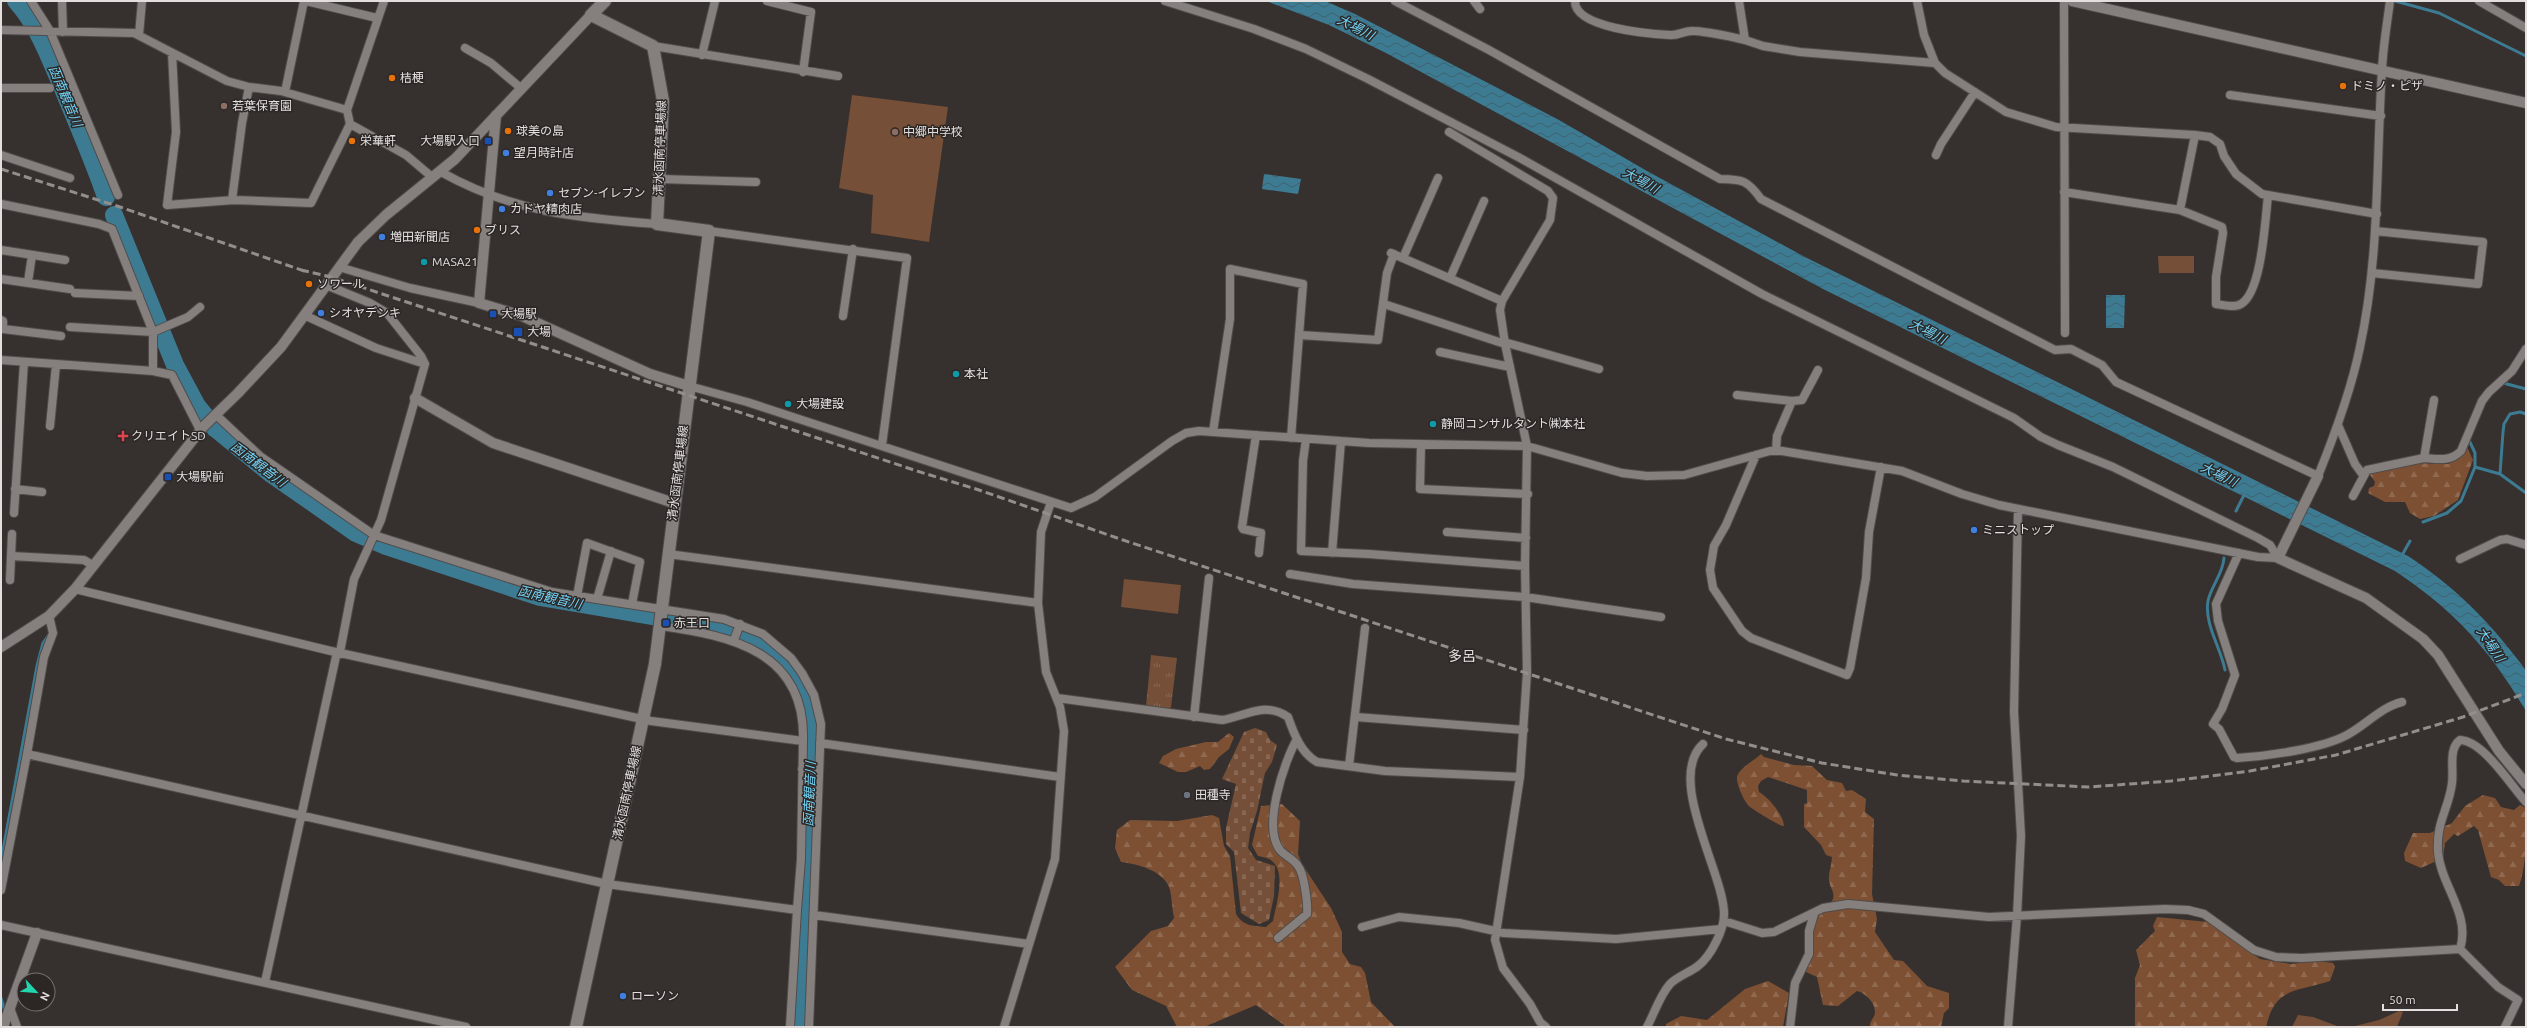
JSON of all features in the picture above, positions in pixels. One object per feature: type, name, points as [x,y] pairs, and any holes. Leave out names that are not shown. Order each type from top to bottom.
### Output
[{"type":"main road","points":[[604,1],[591,15],[653,46]]},
{"type":"main road","name":"清水函南停車場線","points":[[653,46],[663,101],[657,224]]},
{"type":"main road","points":[[657,224],[709,231]]},
{"type":"main road","name":"清水函南停車場線","points":[[576,1027],[655,664],[662,618],[674,503],[709,231]]},
{"type":"street","points":[[31,1],[48,31],[118,194]]},
{"type":"street","points":[[62,1],[63,32]]},
{"type":"street","points":[[139,35],[142,1]]},
{"type":"street","points":[[285,92],[305,1],[377,18]]},
{"type":"street","points":[[172,53],[176,132],[166,203],[170,205],[232,200],[312,202],[350,124],[347,110],[384,1]]},
{"type":"street","points":[[702,54],[715,1]]},
{"type":"street","points":[[768,1],[811,12],[803,72]]},
{"type":"street","points":[[1165,1],[1254,29],[1306,49],[1368,79],[1520,158],[1762,294],[2014,418],[2041,437],[2058,446],[2113,467],[2258,538],[2270,545],[2278,558]]},
{"type":"street","points":[[1395,1],[1489,50],[1720,179],[1738,179],[1751,185],[1761,199],[2055,350],[2071,349],[2102,365],[2116,382],[2317,477]]},
{"type":"street","points":[[1474,1],[1480,9]]},
{"type":"street","points":[[1575,1],[1576,8],[1581,14],[1607,27],[1668,35],[1693,31],[1745,40],[1763,46],[1800,52],[1935,63]]},
{"type":"street","points":[[1739,1],[1745,40]]},
{"type":"street","points":[[1917,1],[1924,35],[1935,63],[1945,73],[2006,112],[2064,128],[2195,135],[2217,140],[2236,174],[2268,196],[2377,214]]},
{"type":"street","points":[[2064,1],[2065,333]]},
{"type":"street","points":[[2072,1],[2526,103]]},
{"type":"street","points":[[2278,558],[2317,477],[2338,425],[2360,346],[2372,273],[2377,214],[2382,70],[2389,1]]},
{"type":"street","points":[[2479,1],[2526,28]]},
{"type":"street","points":[[1,647],[49,616],[75,589],[201,428],[265,365],[339,267],[374,226],[471,143],[591,15]]},
{"type":"street","points":[[1,30],[31,32],[128,32],[139,35],[222,79],[249,87],[285,92],[347,110]]},
{"type":"street","points":[[653,46],[803,72],[838,76]]},
{"type":"street","points":[[465,48],[491,63],[522,89]]},
{"type":"street","points":[[232,200],[249,87]]},
{"type":"street","points":[[1,88],[50,88]]},
{"type":"street","points":[[1936,156],[1941,144],[1975,92]]},
{"type":"street","points":[[2230,95],[2381,116]]},
{"type":"street","points":[[479,303],[490,195],[496,115]]},
{"type":"street","points":[[350,124],[406,155],[436,174],[490,195],[576,218],[657,224]]},
{"type":"street","points":[[1449,132],[1548,191],[1553,198],[1553,210],[1527,262],[1502,301],[1500,310],[1505,343],[1527,446],[1528,494],[1525,566],[1527,673],[1520,777],[1496,931],[1496,946],[1504,968],[1530,1004],[1540,1022],[1546,1027]]},
{"type":"street","points":[[2180,210],[2195,135]]},
{"type":"street","points":[[1,155],[70,178]]},
{"type":"street","points":[[1513,169],[1520,158]]},
{"type":"street","points":[[1402,258],[1438,178]]},
{"type":"street","points":[[660,179],[756,182]]},
{"type":"street","points":[[2064,192],[2180,210],[2222,227],[2223,233],[2216,278],[2216,304],[2236,306],[2244,301],[2255,284],[2268,196]]},
{"type":"street","points":[[1450,278],[1484,201]]},
{"type":"street","points":[[1,204],[108,226],[112,229],[155,332],[153,371]]},
{"type":"street","points":[[709,231],[853,249],[907,258],[882,445]]},
{"type":"street","points":[[2372,273],[2478,284],[2483,242],[2375,231]]},
{"type":"street","points":[[843,316],[853,249]]},
{"type":"street","points":[[1,250],[65,260]]},
{"type":"street","points":[[1300,335],[1378,340],[1387,273],[1392,254],[1502,301]]},
{"type":"street","points":[[28,282],[32,255]]},
{"type":"street","points":[[339,267],[410,288],[479,303],[522,316],[650,374],[747,402],[1071,508],[1095,497],[1186,433],[1214,432],[1341,441],[1527,446],[1622,473],[1654,477],[1684,476],[1776,450],[1880,467],[1915,475],[1962,494],[2018,509],[2239,553],[2278,558],[2366,598],[2423,639],[2438,655],[2499,751],[2526,784]]},
{"type":"street","points":[[1214,432],[1230,319],[1230,269],[1303,284],[1291,438]]},
{"type":"street","points":[[1,279],[28,282],[73,291],[139,296]]},
{"type":"street","points":[[265,982],[354,579],[374,535],[388,498],[425,364],[421,356],[387,313],[370,303],[326,286]]},
{"type":"street","points":[[1384,304],[1505,343],[1599,369]]},
{"type":"street","points":[[70,327],[155,332],[188,317],[200,307]]},
{"type":"street","points":[[304,315],[376,348],[425,364]]},
{"type":"street","points":[[1,320],[3,320],[3,329],[61,336]]},
{"type":"street","points":[[2353,496],[2363,475],[2371,468],[2424,458],[2451,459],[2461,451],[2482,402],[2489,392],[2512,371],[2526,349]]},
{"type":"street","points":[[1440,352],[1510,367]]},
{"type":"street","points":[[1,360],[153,371],[172,374],[201,428]]},
{"type":"street","points":[[14,513],[24,362]]},
{"type":"street","points":[[50,426],[56,365]]},
{"type":"street","points":[[1737,395],[1792,401],[1802,400],[1818,370]]},
{"type":"street","points":[[415,398],[493,443],[674,503]]},
{"type":"street","points":[[2424,458],[2434,400]]},
{"type":"street","points":[[1776,450],[1777,436],[1792,401]]},
{"type":"street","points":[[215,415],[260,456],[374,535],[517,582],[552,592],[632,604],[662,618],[734,638],[759,652],[784,676],[797,697],[801,712],[804,769],[801,859],[790,1027]]},
{"type":"street","points":[[2338,425],[2355,464],[2363,475]]},
{"type":"street","points":[[1256,435],[1242,527],[1243,529],[1261,533],[1259,553]]},
{"type":"street","points":[[1306,439],[1303,461],[1301,551],[1525,566]]},
{"type":"street","points":[[1332,553],[1341,441]]},
{"type":"street","points":[[1421,444],[1420,489],[1528,494]]},
{"type":"street","points":[[1756,455],[1726,525],[1714,546],[1710,565],[1713,588],[1742,631],[1752,638],[1847,675],[1850,668],[1865,584],[1869,532],[1880,467]]},
{"type":"street","points":[[15,489],[42,492]]},
{"type":"street","points":[[1004,1027],[1055,859],[1064,731],[1057,698],[1046,672],[1038,603],[1041,532],[1051,502]]},
{"type":"street","points":[[2008,1027],[2017,916],[2021,836],[2014,712],[2018,509]]},
{"type":"street","points":[[1447,532],[1526,538]]},
{"type":"street","points":[[10,580],[12,534]]},
{"type":"street","points":[[2460,559],[2500,540],[2507,539],[2526,545]]},
{"type":"street","points":[[577,596],[587,543],[640,562],[632,604]]},
{"type":"street","points":[[597,599],[611,551]]},
{"type":"street","points":[[2239,553],[2220,593],[2216,610],[2235,675],[2222,710],[2213,724],[2218,729],[2234,756],[2237,758],[2268,755],[2332,741],[2346,736],[2392,704],[2402,702]]},
{"type":"street","points":[[668,554],[1038,603]]},
{"type":"street","points":[[11,556],[84,560],[94,566]]},
{"type":"street","points":[[1290,574],[1353,584],[1525,597],[1661,617]]},
{"type":"street","points":[[1194,717],[1209,578]]},
{"type":"street","points":[[75,589],[86,594],[338,652],[643,718],[651,721],[803,741]]},
{"type":"street","points":[[1,890],[44,657],[53,633],[49,616]]},
{"type":"street","points":[[662,618],[739,626],[763,634],[791,658],[802,673],[814,695],[818,709],[820,743],[816,790],[814,915],[809,1027]]},
{"type":"street","points":[[734,638],[739,626]]},
{"type":"street","points":[[1349,766],[1356,717],[1364,628]]},
{"type":"street","points":[[1057,698],[1222,720],[1270,708],[1279,711],[1288,717],[1297,739],[1308,757],[1317,762],[1384,771],[1520,777]]},
{"type":"street","points":[[1356,717],[1524,730]]},
{"type":"street","points":[[1278,938],[1307,914],[1308,905],[1299,867],[1280,850],[1274,833],[1275,812],[1281,777],[1297,739]]},
{"type":"street","points":[[2460,949],[2463,940],[2462,922],[2440,863],[2438,843],[2439,825],[2452,785],[2453,749],[2457,742],[2460,740],[2466,740],[2481,750],[2526,802]]},
{"type":"street","points":[[820,743],[1060,777]]},
{"type":"street","points":[[1647,1027],[1669,985],[1703,962],[1722,925],[1721,894],[1699,828],[1692,782],[1692,760],[1703,744]]},
{"type":"street","points":[[27,754],[607,884],[797,910]]},
{"type":"street","points":[[804,769],[817,770]]},
{"type":"street","points":[[803,789],[816,790]]},
{"type":"street","points":[[1362,927],[1399,917],[1459,922],[1496,931],[1616,939],[1722,925],[1768,933],[1780,930],[1830,906],[1848,904],[1972,917],[2165,909],[2188,910],[2210,917],[2254,950],[2276,957],[2310,958],[2460,949],[2498,987],[2522,1000],[2505,1027]]},
{"type":"street","points":[[1790,1027],[1795,984],[1809,954],[1809,930],[1814,914]]},
{"type":"street","points":[[814,915],[1029,944]]},
{"type":"street","points":[[1,925],[466,1027]]},
{"type":"street","points":[[3,1027],[37,933]]},
{"type":"street","points":[[10,1008],[16,1027]]},
{"type":"green space","points":[[852,95],[948,107],[929,242],[871,233],[873,195],[839,188]]},
{"type":"green space","points":[[2158,256],[2194,256],[2194,273],[2159,273]]},
{"type":"green space","points":[[2467,447],[2473,460],[2458,500],[2434,516],[2420,519],[2410,513],[2405,502],[2385,502],[2368,493],[2369,488],[2374,486],[2375,482],[2370,475],[2372,472],[2417,463],[2448,464],[2459,458]]},
{"type":"green space","points":[[1124,579],[1181,585],[1178,614],[1121,607]]},
{"type":"green space","points":[[1151,655],[1177,658],[1171,707],[1169,709],[1146,706]]},
{"type":"green space","points":[[1255,728],[1266,732],[1270,740],[1277,745],[1272,762],[1265,773],[1257,811],[1250,833],[1248,848],[1256,860],[1275,866],[1274,896],[1269,920],[1259,924],[1241,913],[1234,852],[1226,844],[1226,828],[1236,784],[1222,779],[1244,732]]},
{"type":"green space","points":[[1229,733],[1234,737],[1229,749],[1219,757],[1210,769],[1204,770],[1200,766],[1186,772],[1178,772],[1159,763],[1163,756],[1176,749],[1206,742],[1218,742]]},
{"type":"green space","points":[[1761,754],[1764,757],[1794,765],[1812,766],[1827,780],[1842,783],[1846,791],[1852,790],[1866,799],[1865,812],[1874,819],[1872,894],[1877,919],[1875,932],[1894,960],[1903,961],[1927,986],[1949,993],[1949,1008],[1944,1013],[1941,1027],[1870,1027],[1870,1023],[1875,1014],[1875,1008],[1866,996],[1857,991],[1838,1006],[1823,1005],[1817,977],[1804,971],[1811,958],[1815,922],[1833,899],[1829,878],[1832,857],[1826,855],[1821,845],[1804,827],[1804,804],[1807,803],[1807,790],[1768,777],[1761,781],[1758,786],[1759,792],[1775,807],[1781,816],[1784,826],[1767,818],[1748,805],[1739,788],[1737,777],[1744,767]]},
{"type":"green space","points":[[2483,795],[2495,798],[2501,807],[2514,810],[2520,805],[2526,808],[2525,859],[2519,886],[2505,886],[2499,880],[2491,877],[2478,830],[2474,826],[2458,836],[2454,834],[2445,843],[2443,858],[2421,868],[2405,861],[2404,853],[2413,833],[2430,833],[2452,823],[2465,806]]},
{"type":"green space","points":[[1282,804],[1300,821],[1298,854],[1302,864],[1331,908],[1342,932],[1342,952],[1350,964],[1361,967],[1365,973],[1371,1002],[1395,1027],[1284,1027],[1284,1025],[1256,1005],[1204,1027],[1177,1027],[1166,1006],[1132,990],[1115,967],[1151,931],[1168,926],[1174,918],[1170,890],[1163,878],[1157,873],[1143,867],[1121,862],[1115,848],[1117,830],[1130,820],[1177,821],[1212,815],[1219,818],[1224,846],[1230,856],[1236,914],[1245,923],[1253,926],[1266,927],[1273,921],[1278,898],[1280,882],[1279,874],[1277,867],[1273,862],[1258,856],[1252,845],[1261,806]]},
{"type":"green space","points":[[2157,917],[2208,922],[2260,959],[2291,964],[2317,961],[2333,963],[2335,967],[2330,981],[2297,990],[2281,998],[2275,1004],[2266,1027],[2135,1027],[2135,978],[2140,965],[2136,950],[2155,931],[2153,926]]},
{"type":"green space","points":[[1768,981],[1789,993],[1783,1027],[1666,1027],[1666,1024],[1681,1016],[1707,1020],[1745,989]]},
{"type":"green space","points":[[2399,1011],[2403,1012],[2397,1027],[2351,1027],[2379,1020]]},
{"type":"green space","points":[[2298,1015],[2313,1017],[2340,1027],[2292,1027]]},
{"type":"water","name":"大場川","points":[[1266,1],[1325,1],[1355,14],[1559,120],[1647,171],[1805,257],[2408,556],[2441,580],[2470,605],[2496,633],[2522,665],[2526,671],[2526,711],[2498,669],[2469,633],[2436,601],[2395,571],[1823,289],[1386,53],[1329,25]]},
{"type":"water","points":[[1264,174],[1301,179],[1298,194],[1262,189]]},
{"type":"water","points":[[2106,295],[2125,295],[2124,328],[2106,328]]},
{"type":"waterway","name":"函南観音川","points":[[16,1],[31,20],[48,53],[85,141],[106,197]]},
{"type":"waterway","points":[[2395,1],[2439,13],[2526,56]]},
{"type":"waterway","name":"函南観音川","points":[[114,215],[175,365],[197,406],[215,428],[270,473],[356,533],[386,546],[540,597],[728,629],[754,641],[777,656],[792,672],[807,702],[811,732],[799,1027]]},
{"type":"waterway","points":[[2503,383],[2526,389]]},
{"type":"waterway","points":[[2423,522],[2447,513],[2461,501],[2475,467],[2500,474],[2504,424],[2510,414],[2520,412],[2526,414]]},
{"type":"waterway","name":"函南観音川","points":[[210,434],[215,428]]},
{"type":"waterway","points":[[2469,440],[2475,453],[2475,467]]},
{"type":"waterway","points":[[2500,474],[2526,493]]},
{"type":"waterway","points":[[2236,511],[2245,493]]},
{"type":"waterway","points":[[2401,557],[2410,541]]},
{"type":"waterway","points":[[2224,558],[2222,569],[2208,601],[2207,610],[2208,618],[2225,670]]},
{"type":"waterway","points":[[1,861],[37,666],[43,643],[50,633]]},
{"type":"waterway","points":[[1,998],[5,1012]]},
{"type":"railway","points":[[1,169],[120,207],[307,272]]},
{"type":"railway","points":[[301,270],[331,277],[917,471],[979,490],[1123,540],[1726,739],[1822,763],[1897,775],[1963,781],[2089,787],[2171,781],[2250,771],[2336,755],[2463,717],[2526,693]]},
{"type":"place","name":"桔梗","points":[[392,78]]},
{"type":"place","name":"ドミノ・ピザ","points":[[2343,86]]},
{"type":"place","name":"若葉保育園","points":[[224,106]]},
{"type":"place","name":"球美の島","points":[[508,131]]},
{"type":"place","name":"中郷中学校","points":[[895,132]]},
{"type":"place","name":"栄華軒","points":[[352,141]]},
{"type":"place","name":"大場駅入口","points":[[488,141]]},
{"type":"place","name":"望月時計店","points":[[506,153]]},
{"type":"place","name":"セブン-イレブン","points":[[550,193]]},
{"type":"place","name":"カドヤ精肉店","points":[[502,209]]},
{"type":"place","name":"ブリス","points":[[477,230]]},
{"type":"place","name":"増田新聞店","points":[[382,237]]},
{"type":"place","name":"MASA21","points":[[424,262]]},
{"type":"place","name":"ソワール","points":[[309,284]]},
{"type":"place","name":"シオヤデンキ","points":[[321,313]]},
{"type":"place","name":"大場駅","points":[[493,314]]},
{"type":"place","name":"大場","points":[[518,332]]},
{"type":"place","name":"本社","points":[[956,374]]},
{"type":"place","name":"大場建設","points":[[788,404]]},
{"type":"place","name":"静岡コンサルタント㈱本社","points":[[1433,424]]},
{"type":"place","name":"クリエイトSD","points":[[123,436]]},
{"type":"place","name":"大場駅前","points":[[168,477]]},
{"type":"place","name":"ミニストップ","points":[[1974,530]]},
{"type":"place","name":"赤王口","points":[[666,623]]},
{"type":"place","name":"田種寺","points":[[1187,795]]},
{"type":"place","name":"ローソン","points":[[623,996]]},
{"type":"district","name":"多呂","points":[[1462,656]]}]
